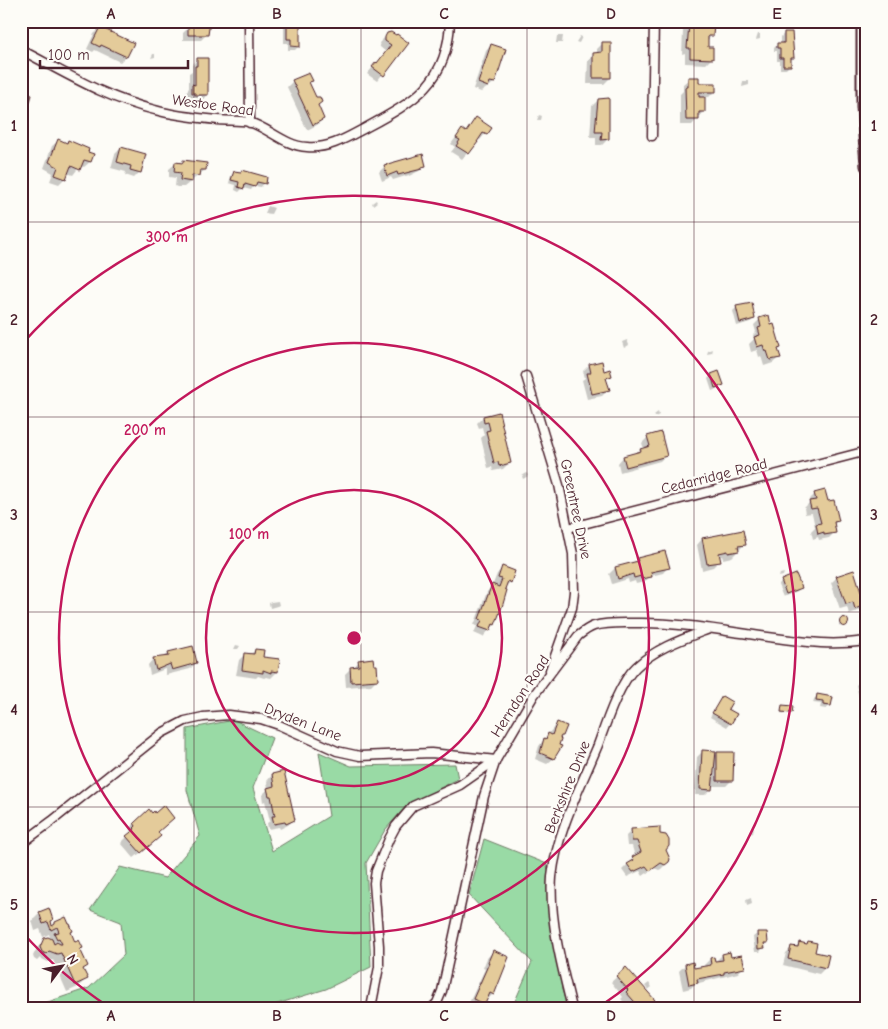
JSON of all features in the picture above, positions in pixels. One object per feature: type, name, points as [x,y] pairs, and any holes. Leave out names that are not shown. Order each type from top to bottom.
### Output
[{"type":"main road","points":[[863,21],[863,106],[867,166]]},
{"type":"street","points":[[249,21],[250,123]]},
{"type":"street","name":"Westoe Road","points":[[21,50],[85,84],[137,105],[185,116],[259,125],[290,143],[307,147],[324,147],[346,138],[401,108],[424,90],[438,72],[446,53],[450,21]]},
{"type":"street","points":[[652,136],[654,21]]},
{"type":"street","name":"Greentree Drive","points":[[526,376],[559,485],[574,554],[574,592],[570,614],[548,676]]},
{"type":"street","name":"Cedarridge Road","points":[[568,528],[867,451]]},
{"type":"street","name":"Herndon Road","points":[[371,1008],[379,967],[374,883],[376,871],[396,826],[413,806],[460,785],[496,760],[534,695],[578,636],[594,626],[643,623],[682,624],[822,643],[867,641]]},
{"type":"street","name":"Berkshire Drive","points":[[572,1008],[552,904],[554,864],[562,831],[627,678],[642,662],[662,648],[711,628]]},
{"type":"street","name":"Dryden Lane","points":[[21,844],[162,733],[185,721],[229,716],[260,719],[279,725],[337,750],[360,756],[431,753],[496,760]]},
{"type":"street","points":[[432,1008],[442,991],[484,796],[496,760]]},
{"type":"green space","points":[[234,720],[272,738],[253,788],[272,851],[329,816],[319,752],[351,766],[455,764],[458,779],[407,805],[385,830],[366,863],[371,967],[326,989],[264,1008],[21,1008],[21,1006],[39,1005],[89,988],[124,955],[121,922],[90,910],[120,867],[165,878],[200,836],[187,790],[187,729]]},
{"type":"green space","points":[[484,839],[547,864],[562,990],[568,1008],[512,1008],[532,962],[469,895]]},
{"type":"building","points":[[196,21],[210,21],[208,35],[188,35],[188,25],[196,25]]},
{"type":"building","points":[[287,21],[300,21],[300,47],[291,46],[291,39],[287,39]]},
{"type":"building","points":[[689,24],[714,24],[713,36],[708,36],[708,47],[713,47],[713,59],[690,58],[690,48],[687,48]]},
{"type":"building","points":[[100,27],[134,43],[127,57],[92,43]]},
{"type":"building","points":[[391,32],[409,43],[384,76],[372,67],[391,45],[385,41],[385,37],[387,33]]},
{"type":"building","points":[[784,32],[792,32],[794,58],[791,58],[791,66],[783,66],[783,58],[780,58],[780,48],[777,48],[777,43],[784,43]]},
{"type":"building","points":[[602,42],[611,42],[611,78],[593,78],[593,53],[602,52]]},
{"type":"building","points":[[491,44],[506,49],[495,83],[490,82],[488,87],[478,83]]},
{"type":"building","points":[[197,58],[208,58],[208,95],[195,95],[195,93],[192,93],[192,84],[195,85]]},
{"type":"building","points":[[309,73],[313,81],[309,82],[316,97],[320,97],[322,102],[318,105],[324,119],[313,125],[292,80]]},
{"type":"building","points":[[688,77],[699,77],[699,83],[716,83],[716,92],[699,92],[699,97],[705,97],[705,112],[699,112],[699,120],[686,120],[685,87],[688,87]]},
{"type":"building","points":[[21,92],[32,95],[25,119],[21,118]]},
{"type":"building","points":[[609,98],[609,139],[601,140],[602,132],[595,132],[598,99]]},
{"type":"building","points":[[476,117],[492,128],[487,135],[483,133],[469,154],[456,146],[460,140],[456,138],[462,129],[466,132]]},
{"type":"building","points":[[58,139],[67,143],[68,140],[89,149],[88,152],[94,154],[91,162],[84,160],[80,170],[71,166],[66,179],[55,175],[58,167],[49,162]]},
{"type":"building","points":[[121,147],[146,154],[141,173],[130,170],[131,166],[117,162]]},
{"type":"building","points":[[423,154],[426,166],[422,167],[422,169],[398,175],[397,172],[387,176],[384,165]]},
{"type":"building","points":[[183,160],[207,163],[206,170],[200,170],[199,176],[192,175],[192,182],[180,180],[181,173],[174,172],[175,162],[183,163]]},
{"type":"building","points":[[242,170],[267,177],[266,184],[257,182],[255,187],[245,184],[244,189],[238,187],[239,182],[231,180],[234,171],[241,172]]},
{"type":"building","points":[[752,303],[755,319],[740,323],[736,306]]},
{"type":"building","points":[[769,315],[771,325],[774,324],[781,348],[778,349],[781,358],[770,360],[763,345],[757,347],[754,337],[760,335],[758,328],[761,327],[759,318]]},
{"type":"building","points":[[602,361],[604,371],[610,369],[612,376],[606,378],[610,390],[592,394],[587,373],[591,373],[589,364]]},
{"type":"building","points":[[719,371],[724,385],[715,388],[711,374]]},
{"type":"building","points":[[499,412],[511,463],[499,466],[498,462],[494,463],[486,431],[490,430],[488,422],[484,423],[483,416]]},
{"type":"building","points":[[661,432],[667,456],[626,467],[623,456],[641,451],[640,449],[650,446],[647,436]]},
{"type":"building","points":[[825,490],[828,501],[834,500],[839,521],[834,522],[836,533],[824,535],[824,532],[818,534],[816,524],[821,523],[817,508],[811,509],[809,501],[816,500],[814,493]]},
{"type":"building","points":[[743,530],[746,545],[738,546],[739,551],[719,553],[721,562],[707,564],[702,538]]},
{"type":"building","points":[[665,551],[670,568],[651,572],[652,577],[641,579],[641,576],[634,578],[633,574],[618,579],[615,567],[638,561],[637,558]]},
{"type":"building","points":[[502,566],[515,571],[511,583],[508,581],[503,604],[495,625],[493,624],[490,631],[479,627],[482,620],[479,619],[492,584],[499,587],[502,579],[498,578]]},
{"type":"building","points":[[854,570],[865,605],[855,609],[853,602],[846,604],[836,576]]},
{"type":"building","points":[[796,574],[802,588],[786,594],[781,580]]},
{"type":"building","points":[[844,617],[849,622],[844,627],[839,622]]},
{"type":"building","points":[[193,646],[197,663],[172,670],[170,664],[156,670],[153,658],[169,656],[168,652]]},
{"type":"building","points":[[255,649],[264,650],[263,657],[280,659],[278,672],[271,671],[271,673],[263,670],[263,673],[242,670],[244,653],[254,654]]},
{"type":"building","points":[[373,658],[374,665],[377,665],[378,680],[351,682],[350,667],[359,666],[358,660]]},
{"type":"building","points":[[817,694],[833,697],[831,706],[823,705],[823,701],[816,700]]},
{"type":"building","points":[[722,696],[732,702],[728,709],[737,714],[731,724],[712,713]]},
{"type":"building","points":[[782,705],[793,706],[792,713],[781,712]]},
{"type":"building","points":[[557,722],[567,726],[563,736],[560,738],[559,745],[562,746],[554,759],[540,753],[544,738],[546,739],[548,733],[552,735]]},
{"type":"building","points":[[702,750],[716,751],[712,790],[700,789]]},
{"type":"building","points":[[717,752],[734,752],[733,781],[717,781]]},
{"type":"building","points":[[284,771],[295,820],[286,824],[285,822],[274,824],[272,816],[275,816],[271,796],[269,796],[267,788],[274,786],[272,774]]},
{"type":"building","points":[[164,805],[174,818],[158,832],[161,836],[141,853],[126,836],[135,829],[134,823],[149,809],[152,813],[154,811],[155,813]]},
{"type":"building","points":[[660,827],[660,834],[666,835],[669,840],[669,846],[666,850],[670,859],[669,862],[665,865],[661,863],[650,871],[646,866],[633,872],[627,864],[634,860],[632,857],[641,852],[637,841],[632,841],[631,829]]},
{"type":"building","points":[[49,908],[53,920],[51,921],[52,926],[55,922],[66,917],[73,931],[71,932],[75,942],[79,940],[83,948],[80,949],[88,966],[83,969],[88,979],[75,985],[61,953],[57,954],[49,951],[46,954],[42,952],[40,947],[44,938],[48,937],[52,939],[54,944],[57,942],[62,944],[54,933],[59,932],[57,927],[51,930],[48,922],[43,924],[39,912]]},
{"type":"building","points":[[757,932],[767,932],[768,943],[764,943],[765,948],[758,949]]},
{"type":"building","points":[[808,941],[817,943],[815,952],[829,955],[826,968],[788,959],[791,946],[798,947],[799,942],[807,944]]},
{"type":"building","points":[[493,950],[509,957],[494,995],[490,993],[485,1004],[473,999]]},
{"type":"building","points":[[730,952],[731,957],[742,955],[745,968],[697,979],[698,983],[689,985],[685,964],[693,962],[694,968],[711,965],[710,958],[714,957],[715,961],[723,960],[722,954]]},
{"type":"building","points":[[626,967],[655,1000],[647,1008],[640,1008],[626,992],[628,990],[616,976]]}]
